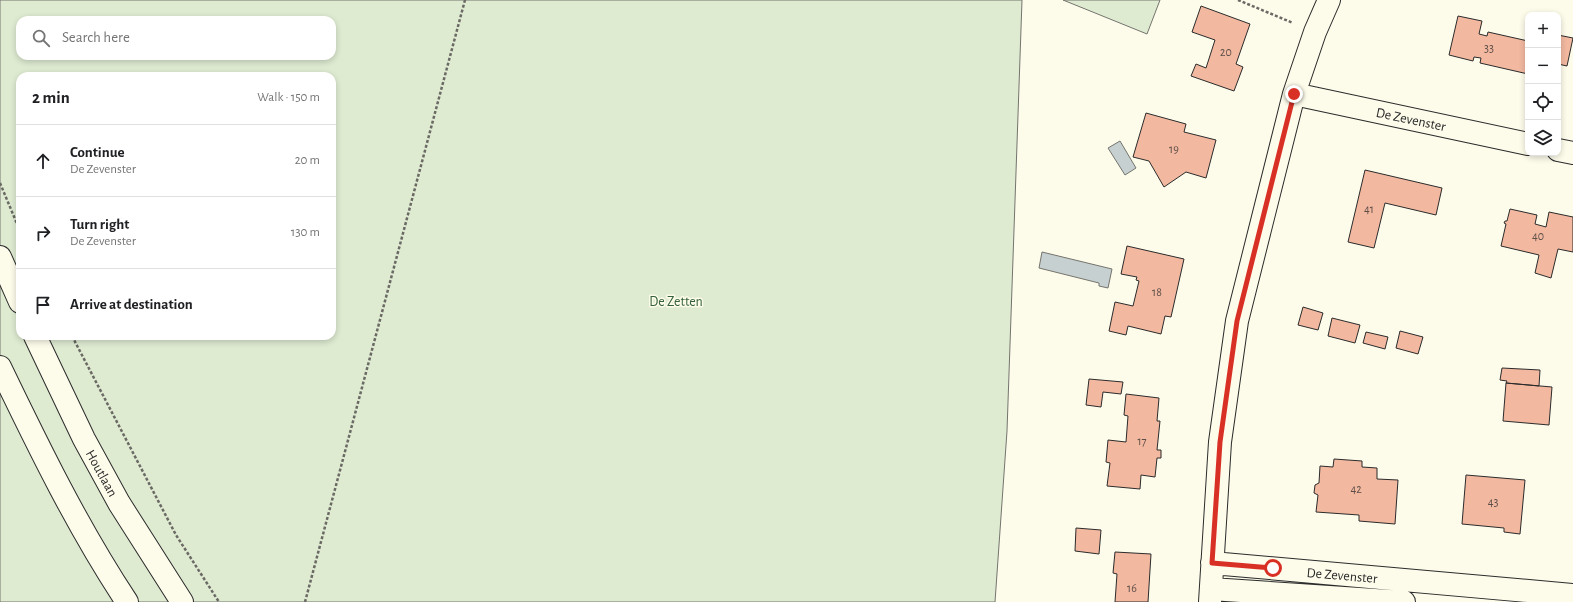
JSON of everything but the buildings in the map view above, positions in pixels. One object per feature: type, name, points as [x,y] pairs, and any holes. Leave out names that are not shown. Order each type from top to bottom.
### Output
[{"type":"street","name":"De Zevenster","points":[[1329,0],[1315,32],[1294,94],[1237,321],[1220,442],[1210,596],[1404,602]]},
{"type":"street","name":"De Zevenster","points":[[1294,94],[1525,143]]},
{"type":"street","points":[[1561,151],[1573,153]]},
{"type":"street","points":[[0,257],[16,293]]},
{"type":"street","name":"Houtlaan","points":[[37,340],[84,439],[119,503],[182,602]]},
{"type":"street","points":[[0,367],[41,452],[75,516],[127,602]]},
{"type":"street","name":"De Zevenster","points":[[1212,563],[1471,594],[1573,595]]},
{"type":"path","points":[[305,602],[465,0]]},
{"type":"path","points":[[1238,0],[1315,32]]},
{"type":"path","points":[[0,183],[16,221]]},
{"type":"path","points":[[74,340],[176,535],[219,602]]},
{"type":"green space","name":"De Zetten","points":[[0,0],[1022,0],[1007,431],[995,602],[0,602]]},
{"type":"green space","points":[[1063,0],[1160,0],[1147,34]]},
{"type":"shaded area","points":[[1120,141],[1136,168],[1125,175],[1108,148]]},
{"type":"shaded area","points":[[1042,252],[1112,269],[1108,288],[1099,286],[1099,283],[1039,268]]},
{"type":"route","points":[[1273,568],[1212,563],[1220,442],[1237,321],[1275,164],[1294,94]]}]
